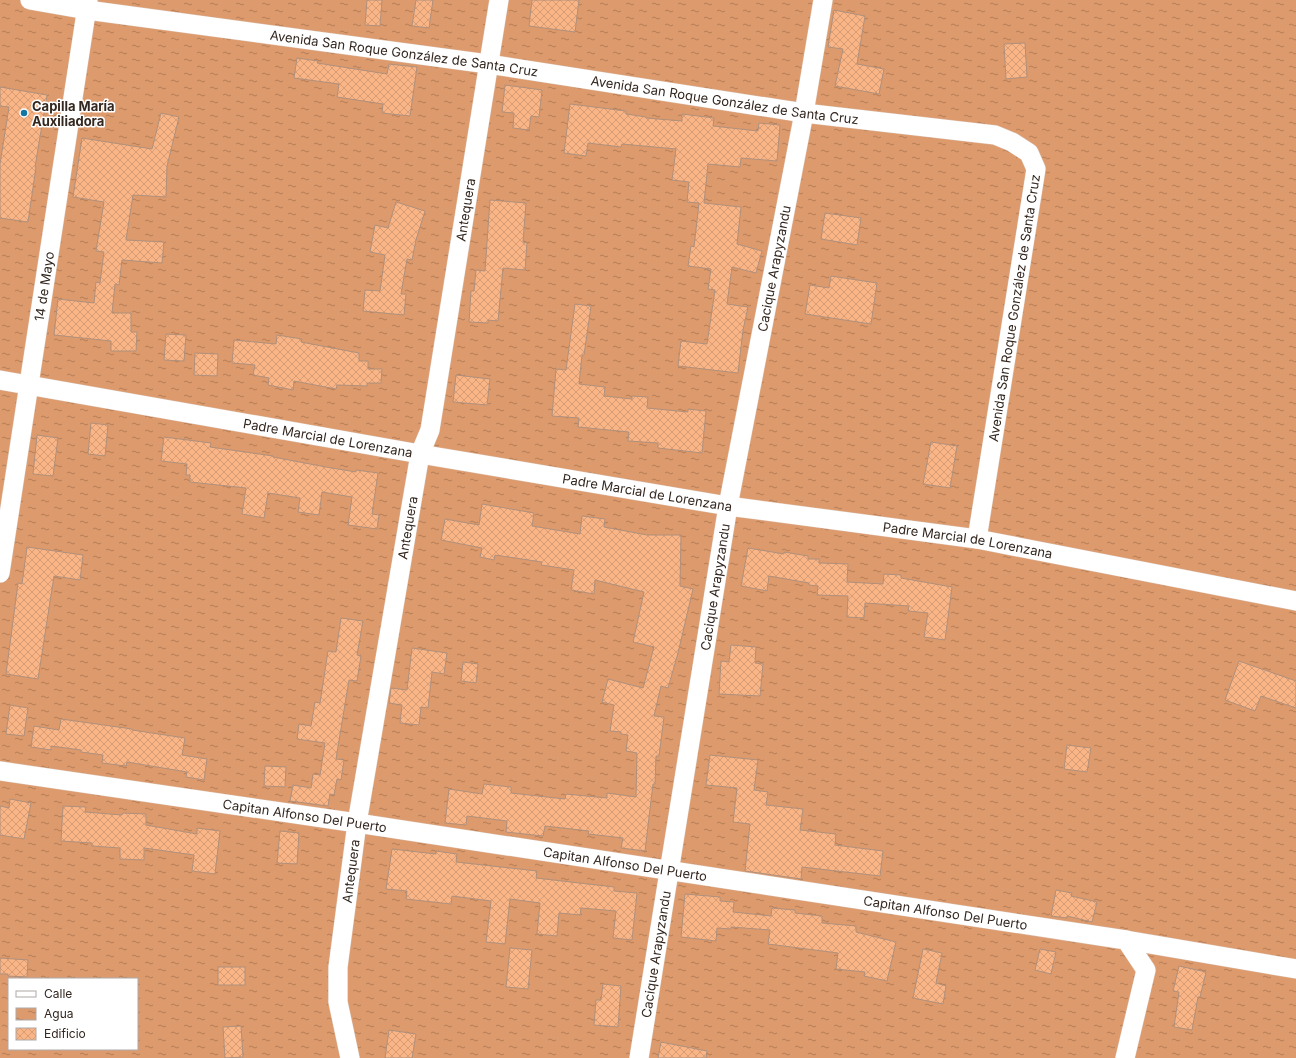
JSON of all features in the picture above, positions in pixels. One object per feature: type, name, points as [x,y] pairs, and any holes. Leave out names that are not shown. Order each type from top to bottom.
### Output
[{"type":"street","name":"Avenida San Roque González de Santa Cruz","points":[[30,0],[87,5],[488,64],[804,114],[996,135],[1012,142],[1029,153],[1036,169],[977,539]]},
{"type":"street","name":"Antequera","points":[[350,1058],[338,1002],[338,967],[357,823],[420,454],[430,430],[499,0]]},
{"type":"street","name":"Cacique Arapyzandu","points":[[639,1058],[728,506],[804,114],[823,0]]},
{"type":"street","name":"14 de Mayo","points":[[0,573],[87,5]]},
{"type":"street","name":"Padre Marcial de Lorenzana","points":[[0,380],[420,454],[728,506],[977,539],[1296,601]]},
{"type":"street","name":"Capitan Alfonso Del Puerto","points":[[0,771],[357,823],[1126,940],[1296,969]]},
{"type":"street","points":[[1125,1058],[1146,970],[1126,940]]},
{"type":"water","points":[[0,0],[1296,0],[1296,1058],[0,1058]]},
{"type":"building","points":[[367,0],[382,0],[380,26],[365,25]]},
{"type":"building","points":[[416,0],[433,0],[429,28],[412,26]]},
{"type":"building","points":[[532,0],[579,0],[575,32],[529,26]]},
{"type":"building","points":[[834,10],[865,16],[857,64],[884,69],[879,94],[835,86],[843,49],[828,47]]},
{"type":"building","points":[[1025,43],[1027,77],[1006,79],[1004,44]]},
{"type":"building","points":[[297,58],[318,61],[317,63],[387,74],[389,64],[417,67],[410,116],[382,113],[383,104],[337,97],[339,84],[294,78]]},
{"type":"building","points":[[505,85],[542,90],[539,117],[531,116],[529,130],[513,128],[514,113],[502,112]]},
{"type":"building","points":[[0,87],[47,95],[35,167],[28,222],[0,218],[0,164],[9,107],[0,106]]},
{"type":"building","points":[[570,104],[626,111],[626,114],[646,118],[682,121],[682,114],[714,118],[713,126],[758,131],[759,123],[780,125],[777,161],[741,158],[740,167],[708,164],[704,203],[741,207],[737,244],[762,251],[756,273],[732,267],[727,304],[748,307],[743,330],[738,373],[678,366],[681,341],[707,344],[715,290],[708,289],[711,269],[688,266],[691,246],[694,247],[699,203],[687,202],[689,182],[672,180],[676,149],[622,144],[621,147],[588,143],[586,156],[564,153]]},
{"type":"building","points":[[161,113],[179,117],[167,166],[166,197],[133,195],[126,240],[164,242],[162,263],[122,260],[119,285],[115,284],[112,313],[131,313],[131,332],[137,332],[136,351],[111,351],[111,341],[54,335],[58,299],[94,303],[96,282],[100,283],[104,252],[96,251],[104,202],[73,197],[82,138],[152,149]]},
{"type":"building","points":[[490,200],[526,203],[523,242],[527,243],[525,270],[503,268],[498,321],[488,320],[488,323],[469,322],[471,291],[474,291],[476,270],[485,271]]},
{"type":"building","points":[[396,202],[425,211],[416,240],[412,260],[407,259],[401,294],[406,294],[404,315],[363,311],[365,290],[380,291],[385,255],[370,252],[375,225],[388,228]]},
{"type":"building","points":[[825,213],[861,218],[857,245],[821,239]]},
{"type":"building","points":[[831,276],[877,283],[871,324],[805,314],[810,285],[829,288]]},
{"type":"building","points":[[575,304],[591,306],[584,355],[582,355],[579,384],[605,387],[604,396],[632,399],[632,396],[648,397],[647,408],[688,412],[688,409],[706,411],[702,453],[658,448],[658,443],[628,441],[629,432],[578,427],[579,418],[552,416],[556,369],[566,370]]},
{"type":"building","points":[[166,334],[186,335],[184,361],[164,360]]},
{"type":"building","points":[[277,335],[302,339],[301,342],[359,353],[359,361],[368,361],[368,369],[382,369],[381,383],[367,383],[367,386],[337,385],[336,389],[294,381],[293,390],[268,385],[269,378],[253,375],[255,365],[232,363],[234,340],[276,344]]},
{"type":"building","points":[[195,353],[218,354],[217,376],[194,375]]},
{"type":"building","points":[[456,375],[490,379],[487,405],[453,402]]},
{"type":"building","points":[[91,423],[108,425],[105,456],[88,454]]},
{"type":"building","points":[[37,435],[58,438],[53,476],[33,474]]},
{"type":"building","points":[[164,437],[211,443],[210,447],[273,456],[326,467],[356,472],[356,470],[378,473],[372,514],[379,515],[377,529],[348,525],[352,497],[322,492],[319,515],[298,512],[300,498],[268,493],[264,518],[242,514],[246,488],[190,482],[190,475],[186,475],[187,464],[161,461]]},
{"type":"building","points":[[931,442],[957,446],[950,488],[923,484]]},
{"type":"building","points":[[482,504],[534,513],[532,526],[580,534],[582,516],[605,519],[604,527],[647,535],[681,535],[680,586],[693,589],[668,688],[661,686],[654,716],[664,717],[659,756],[656,756],[655,784],[653,784],[645,851],[621,848],[623,838],[588,834],[589,831],[545,826],[543,836],[506,832],[507,821],[467,816],[466,825],[445,823],[449,789],[482,794],[484,784],[511,787],[511,793],[565,799],[566,794],[607,798],[607,793],[636,797],[637,753],[626,751],[628,735],[621,734],[621,732],[610,731],[614,705],[602,702],[608,679],[643,688],[654,647],[633,642],[644,592],[595,580],[594,594],[571,590],[574,570],[541,565],[542,562],[495,555],[494,560],[480,557],[482,548],[441,540],[445,519],[479,525]]},
{"type":"building","points":[[27,547],[83,555],[80,580],[54,576],[38,679],[6,674],[18,583],[22,584]]},
{"type":"building","points":[[748,548],[808,556],[808,559],[819,559],[819,563],[848,564],[847,582],[883,584],[884,574],[901,575],[901,578],[952,587],[945,640],[924,637],[928,613],[908,611],[909,606],[865,603],[864,618],[847,617],[848,596],[817,595],[818,586],[809,585],[809,583],[769,576],[767,591],[741,586]]},
{"type":"building","points":[[341,618],[363,621],[357,655],[361,656],[357,681],[349,680],[336,759],[344,760],[341,780],[337,779],[334,795],[330,794],[328,806],[290,801],[293,785],[311,788],[313,774],[320,775],[325,743],[297,739],[299,724],[311,726],[315,702],[320,703],[328,651],[336,652]]},
{"type":"building","points":[[731,645],[756,647],[755,663],[763,664],[760,696],[719,694],[721,661],[729,662]]},
{"type":"building","points":[[412,648],[447,653],[444,674],[432,672],[428,708],[421,707],[419,725],[400,723],[402,705],[389,703],[391,688],[407,690]]},
{"type":"building","points":[[1239,661],[1296,681],[1296,708],[1261,696],[1255,711],[1225,700]]},
{"type":"building","points":[[463,662],[478,664],[476,683],[461,681]]},
{"type":"building","points":[[10,705],[28,708],[24,736],[6,734]]},
{"type":"building","points":[[61,719],[185,738],[182,755],[207,759],[204,780],[186,777],[187,772],[127,762],[126,766],[102,763],[103,755],[81,752],[81,750],[51,746],[51,750],[31,747],[34,726],[59,730]]},
{"type":"building","points":[[1067,745],[1091,748],[1087,772],[1064,769]]},
{"type":"building","points":[[710,755],[758,760],[754,790],[768,792],[766,805],[803,809],[800,830],[836,834],[835,845],[883,851],[880,876],[802,867],[801,879],[745,871],[750,824],[733,822],[737,788],[706,785]]},
{"type":"building","points":[[265,766],[286,767],[285,787],[264,786]]},
{"type":"building","points":[[10,799],[31,803],[24,839],[0,835],[0,806],[9,808]]},
{"type":"building","points":[[63,806],[86,807],[85,812],[122,815],[123,813],[146,814],[146,825],[197,834],[197,828],[220,831],[215,874],[192,871],[194,855],[144,848],[144,860],[120,859],[120,848],[92,846],[92,843],[61,841]]},
{"type":"building","points":[[280,831],[299,833],[297,864],[277,863]]},
{"type":"building","points":[[392,849],[436,854],[436,851],[457,854],[456,862],[537,871],[536,878],[614,887],[614,891],[637,893],[632,940],[613,938],[616,911],[581,908],[580,915],[559,913],[557,936],[537,934],[540,903],[510,899],[505,944],[486,942],[491,901],[452,896],[451,904],[406,899],[407,891],[386,889]]},
{"type":"building","points":[[1056,890],[1072,893],[1071,896],[1097,902],[1092,922],[1067,916],[1067,918],[1051,916]]},
{"type":"building","points":[[685,894],[720,897],[720,901],[734,902],[733,912],[771,916],[772,908],[795,910],[795,913],[822,916],[822,923],[856,926],[856,932],[896,942],[887,981],[864,976],[865,972],[836,969],[838,953],[768,944],[770,930],[731,927],[731,929],[717,928],[716,941],[681,937]]},
{"type":"building","points":[[510,948],[532,950],[528,989],[506,987]]},
{"type":"building","points":[[923,949],[942,953],[936,983],[946,986],[943,1004],[913,998]]},
{"type":"building","points":[[1040,949],[1056,952],[1051,974],[1035,970]]},
{"type":"building","points":[[0,958],[28,960],[27,977],[0,974]]},
{"type":"building","points":[[1179,966],[1206,972],[1200,997],[1198,997],[1192,1030],[1174,1027],[1179,992],[1173,991]]},
{"type":"building","points":[[218,967],[245,967],[245,985],[218,985]]},
{"type":"building","points":[[603,984],[621,986],[618,1027],[594,1025],[596,1000],[601,1000]]},
{"type":"building","points":[[241,1026],[243,1057],[225,1058],[223,1027]]},
{"type":"building","points":[[389,1030],[416,1034],[412,1058],[385,1058]]},
{"type":"building","points":[[661,1042],[707,1051],[706,1058],[658,1058]]},
{"type":"place","name":"Capilla María Auxiliadora","points":[[24,113]]}]
